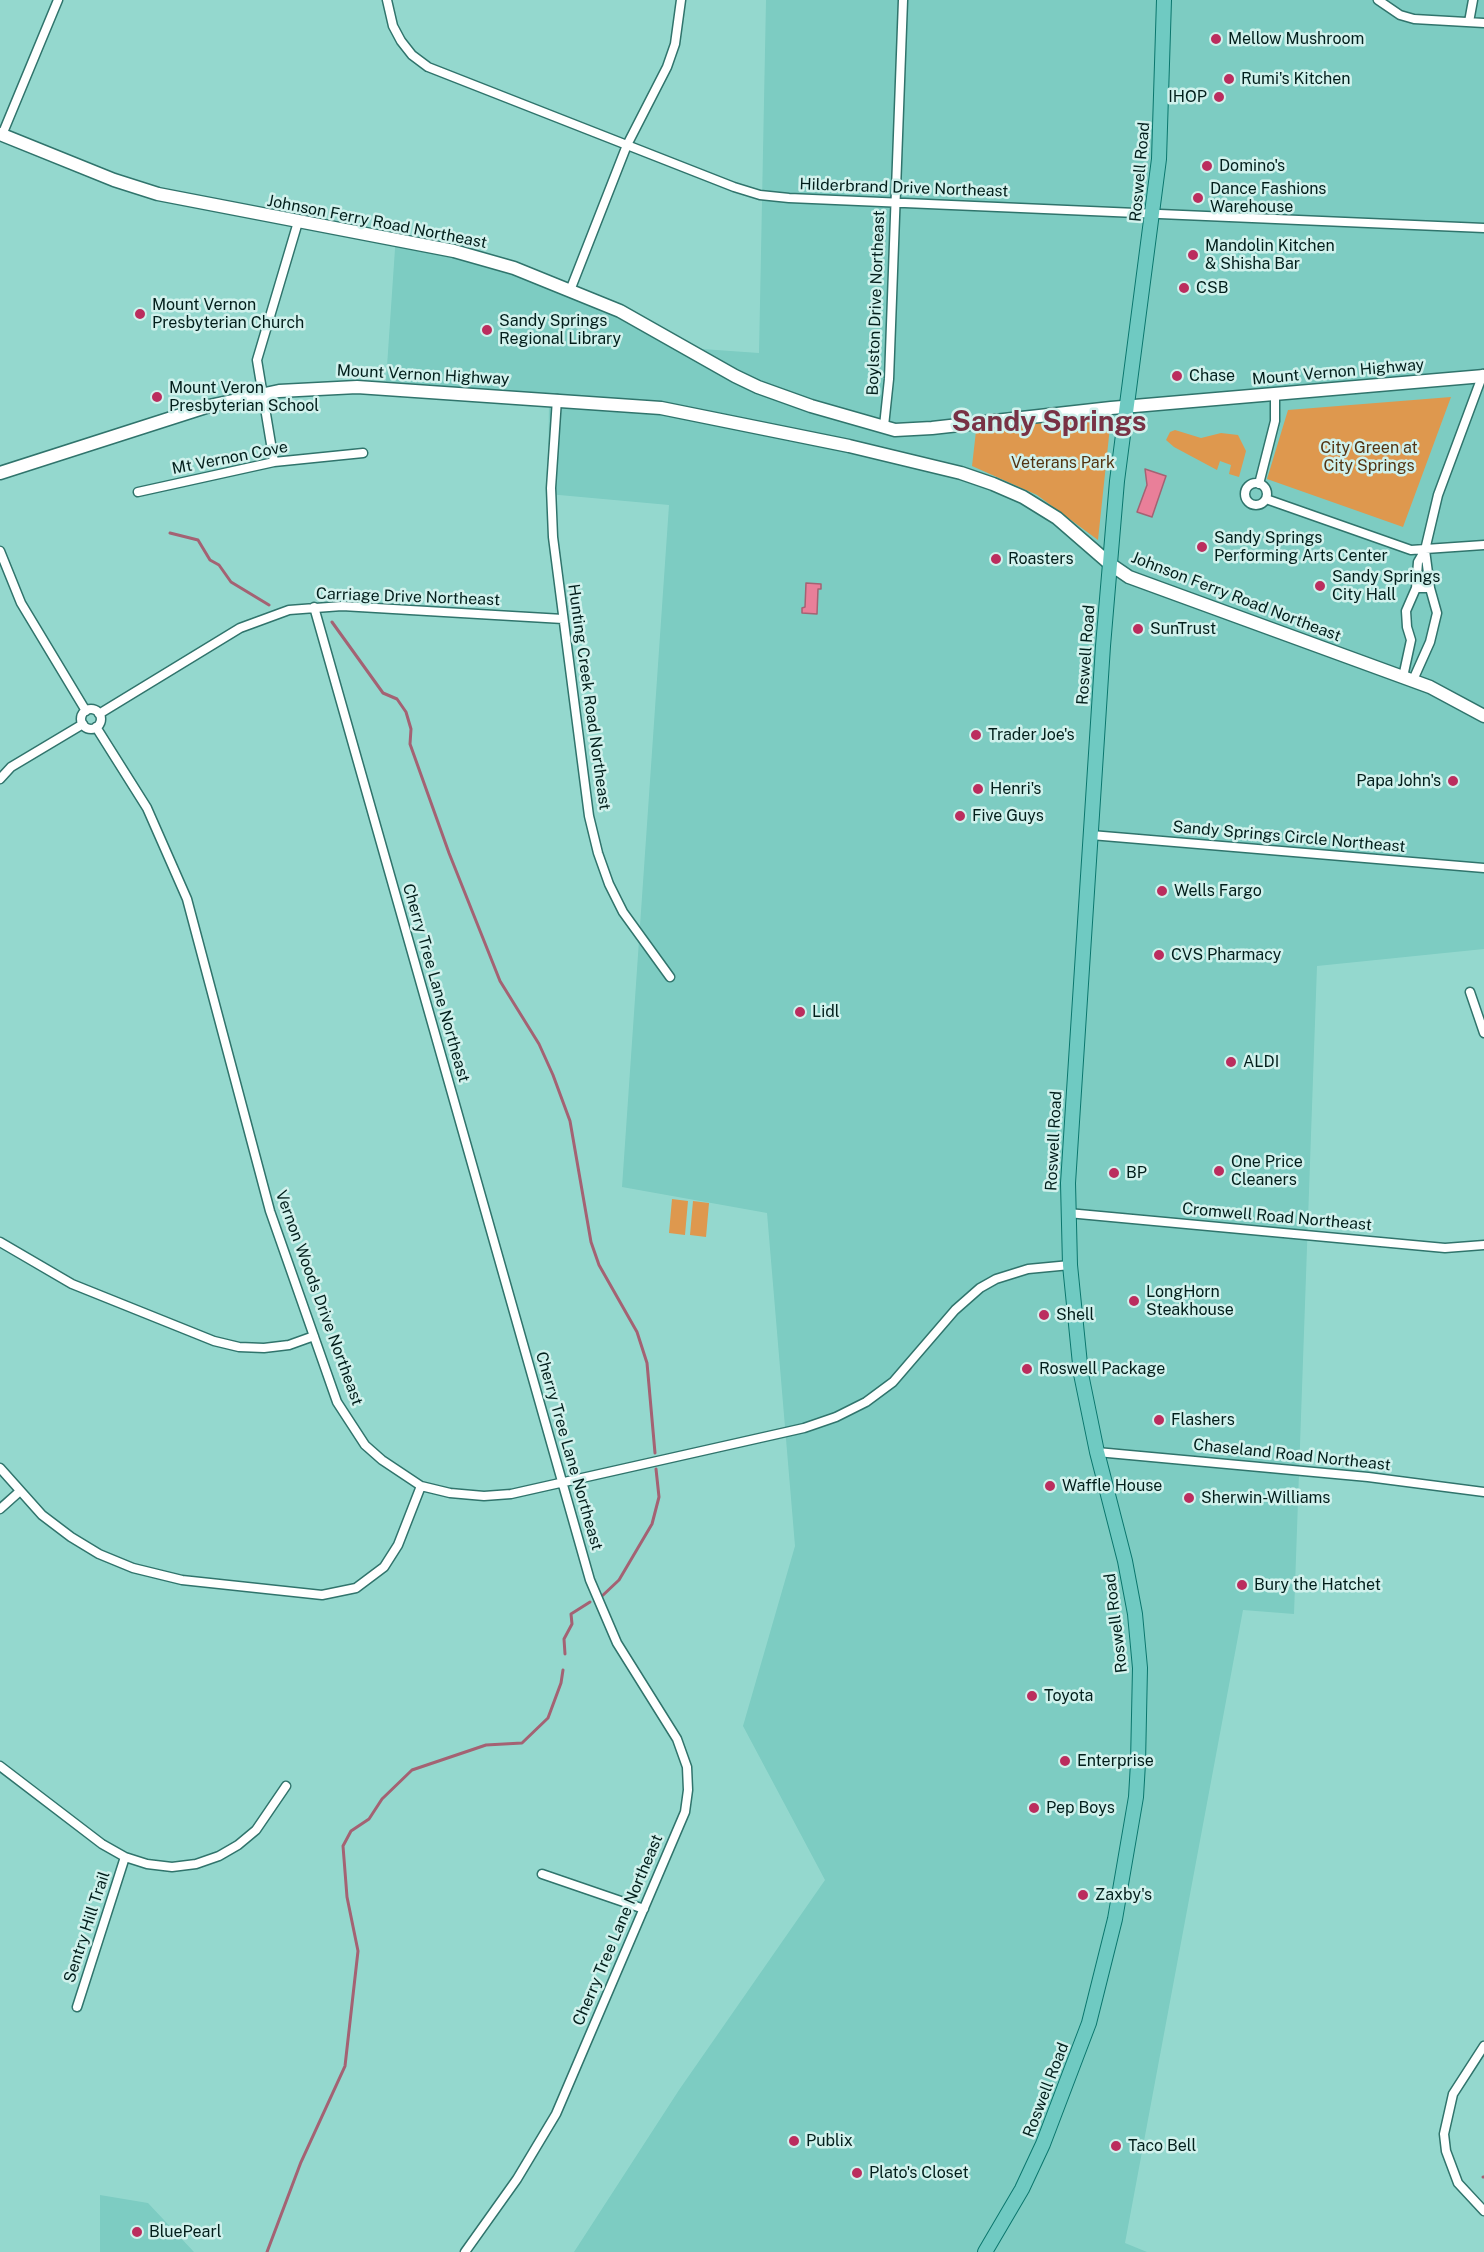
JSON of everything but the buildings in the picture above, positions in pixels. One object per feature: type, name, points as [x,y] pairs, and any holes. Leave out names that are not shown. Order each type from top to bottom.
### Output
[{"type":"main road","name":"Roswell Road","points":[[985,2252],[1022,2189],[1043,2144],[1089,2023],[1115,1919],[1136,1797],[1140,1722],[1137,1632],[1125,1561],[1097,1452],[1081,1374],[1070,1265],[1068,1213],[1071,1119],[1110,564],[1154,214],[1162,105],[1164,0]]},
{"type":"street","points":[[1,135],[58,0]]},
{"type":"street","name":"Hilderbrand Drive Northeast","points":[[387,0],[393,26],[401,41],[428,67],[760,195],[895,203],[1484,228]]},
{"type":"street","points":[[571,288],[627,145],[667,67],[678,33],[681,0]]},
{"type":"street","name":"Boylston Drive Northeast","points":[[884,426],[889,379],[903,0]]},
{"type":"street","points":[[1378,0],[1400,15],[1414,19],[1484,23]]},
{"type":"street","points":[[1466,0],[1470,12]]},
{"type":"street","points":[[1469,22],[1473,0]]},
{"type":"street","name":"Johnson Ferry Road Northeast","points":[[1,135],[114,180],[158,194],[454,251],[514,268],[571,288],[621,311],[735,376],[782,396],[840,414]]},
{"type":"street","points":[[273,462],[260,394],[257,360],[298,222]]},
{"type":"street","points":[[1408,679],[1412,640],[1407,627],[1406,611],[1416,588],[1418,562],[1425,550],[1438,495],[1483,374]]},
{"type":"street","name":"Mount Vernon Highway","points":[[840,414],[895,430],[932,428],[1019,417],[1483,374]]},
{"type":"street","name":"Mount Vernon Highway","points":[[0,473],[209,406],[260,394],[320,387],[357,387],[557,399],[657,408],[816,441]]},
{"type":"street","points":[[1259,484],[1275,421],[1275,395]]},
{"type":"street","name":"Hunting Creek Road Northeast","points":[[557,399],[551,512],[589,816],[597,854],[623,912],[669,977]]},
{"type":"street","name":"Johnson Ferry Road Northeast","points":[[816,441],[961,473],[993,484],[1023,497],[1057,518],[1110,564],[1138,581],[1408,679],[1441,692],[1484,716]]},
{"type":"street","name":"Mt Vernon Cove","points":[[138,492],[273,462],[363,453]]},
{"type":"street","points":[[1252,484],[1259,484],[1264,488],[1266,499],[1261,504],[1254,505],[1246,499],[1246,489],[1252,484]]},
{"type":"street","points":[[1266,499],[1374,539],[1411,550],[1484,545]]},
{"type":"street","points":[[1408,679],[1430,642],[1437,612],[1430,588],[1425,550]]},
{"type":"street","points":[[0,551],[21,603],[86,711]]},
{"type":"street","points":[[1416,588],[1430,588]]},
{"type":"street","name":"Carriage Drive Northeast","points":[[99,714],[240,628],[272,615],[314,607],[342,606],[563,619]]},
{"type":"street","name":"Cherry Tree Lane Northeast","points":[[314,607],[602,1613],[617,1643],[677,1739],[687,1767],[688,1790],[685,1812],[547,2133],[465,2252]]},
{"type":"street","points":[[1412,640],[1430,642]]},
{"type":"street","points":[[93,710],[99,714],[96,727],[87,728],[83,724],[81,718],[86,711],[93,710]]},
{"type":"street","points":[[0,779],[11,767],[83,724]]},
{"type":"street","name":"Vernon Woods Drive Northeast","points":[[96,727],[147,808],[187,899],[270,1211],[337,1402],[354,1431],[382,1460],[421,1486],[450,1493],[483,1496],[563,1483],[804,1428],[836,1418],[866,1402],[893,1382],[955,1310],[980,1288],[996,1279],[1028,1269],[1070,1265]]},
{"type":"street","name":"Sandy Springs Circle Northeast","points":[[1091,835],[1484,868]]},
{"type":"street","points":[[1470,992],[1484,1033]]},
{"type":"street","name":"Cromwell Road Northeast","points":[[1068,1213],[1445,1248],[1484,1245]]},
{"type":"street","points":[[0,1242],[72,1284],[214,1341],[239,1347],[264,1348],[290,1345],[314,1336]]},
{"type":"street","name":"Chaseland Road Northeast","points":[[1097,1452],[1300,1470],[1484,1492]]},
{"type":"street","points":[[0,1468],[19,1492],[42,1515],[71,1538],[99,1554],[133,1568],[182,1580],[322,1595],[356,1588],[384,1567],[398,1545],[421,1486]]},
{"type":"street","points":[[0,1509],[19,1492]]},
{"type":"street","points":[[0,1766],[102,1844],[125,1857],[147,1864],[172,1867],[196,1864],[219,1856],[238,1845],[256,1830],[286,1786]]},
{"type":"street","name":"Sentry Hill Trail","points":[[77,2007],[125,1857]]},
{"type":"street","points":[[542,1874],[644,1909]]},
{"type":"street","points":[[1484,2046],[1453,2094],[1444,2134],[1446,2151],[1458,2183],[1484,2211]]},
{"type":"shaded area","points":[[766,0],[1484,0],[1484,949],[1317,966],[1294,1614],[1243,1610],[1125,2243],[1147,2252],[574,2252],[679,2090],[825,1880],[743,1726],[795,1546],[767,1213],[622,1187],[669,505],[548,494],[549,396],[386,381],[396,234],[586,291],[688,348],[759,353]]},
{"type":"shaded area","points":[[1145,469],[1166,476],[1152,517],[1137,512],[1147,485]]},
{"type":"shaded area","points":[[806,583],[821,584],[821,589],[818,589],[817,614],[802,613],[802,608],[805,607]]},
{"type":"shaded area","points":[[100,2195],[148,2203],[194,2252],[100,2252]]},
{"type":"green space","name":"City Green at City Springs","points":[[1451,397],[1403,527],[1267,479],[1288,410]]},
{"type":"green space","name":"Veterans Park","points":[[1111,417],[1098,540],[1037,495],[972,466],[976,431],[1018,424]]},
{"type":"green space","points":[[1175,430],[1201,438],[1221,433],[1238,435],[1246,451],[1239,477],[1229,474],[1231,465],[1220,461],[1217,470],[1174,447],[1166,440],[1170,432]]},
{"type":"green space","points":[[672,1199],[688,1201],[685,1235],[669,1233]]},
{"type":"green space","points":[[693,1201],[709,1203],[706,1237],[690,1235]]},
{"type":"waterway","points":[[170,533],[198,540],[210,560],[219,565],[231,582],[269,605]]},
{"type":"waterway","points":[[332,622],[383,693],[397,699],[406,712],[411,729],[410,744],[449,853],[500,981],[539,1044],[553,1075],[570,1121],[591,1242],[599,1265],[637,1332],[647,1363],[655,1453]]},
{"type":"waterway","points":[[601,1597],[619,1580],[652,1524],[659,1497],[656,1469]]},
{"type":"waterway","points":[[565,1654],[564,1639],[572,1624],[571,1614],[590,1602]]},
{"type":"waterway","points":[[267,2252],[301,2162],[345,2066],[358,1951],[347,1897],[343,1846],[351,1831],[369,1819],[382,1799],[412,1770],[486,1745],[522,1743],[548,1718],[561,1683],[563,1670]]},
{"type":"place","name":"Mellow Mushroom","points":[[1216,39]]},
{"type":"place","name":"Rumi's Kitchen","points":[[1229,79]]},
{"type":"place","name":"IHOP","points":[[1219,97]]},
{"type":"place","name":"Domino's","points":[[1207,166]]},
{"type":"place","name":"Dance Fashions Warehouse","points":[[1198,198]]},
{"type":"place","name":"Mandolin Kitchen & Shisha Bar","points":[[1193,255]]},
{"type":"place","name":"CSB","points":[[1184,288]]},
{"type":"place","name":"Mount Vernon Presbyterian Church","points":[[140,314]]},
{"type":"place","name":"Sandy Springs Regional Library","points":[[487,330]]},
{"type":"place","name":"Chase","points":[[1177,376]]},
{"type":"place","name":"Mount Veron Presbyterian School","points":[[157,397]]},
{"type":"place","name":"Sandy Springs Performing Arts Center","points":[[1202,547]]},
{"type":"place","name":"Roasters","points":[[996,559]]},
{"type":"place","name":"Sandy Springs City Hall","points":[[1320,586]]},
{"type":"place","name":"SunTrust","points":[[1138,629]]},
{"type":"place","name":"Trader Joe's","points":[[976,735]]},
{"type":"place","name":"Papa John's","points":[[1453,781]]},
{"type":"place","name":"Henri's","points":[[978,789]]},
{"type":"place","name":"Five Guys","points":[[960,816]]},
{"type":"place","name":"Wells Fargo","points":[[1162,891]]},
{"type":"place","name":"CVS Pharmacy","points":[[1159,955]]},
{"type":"place","name":"Lidl","points":[[800,1012]]},
{"type":"place","name":"ALDI","points":[[1231,1062]]},
{"type":"place","name":"One Price Cleaners","points":[[1219,1171]]},
{"type":"place","name":"BP","points":[[1114,1173]]},
{"type":"place","name":"LongHorn Steakhouse","points":[[1134,1301]]},
{"type":"place","name":"Shell","points":[[1044,1315]]},
{"type":"place","name":"Roswell Package","points":[[1027,1369]]},
{"type":"place","name":"Flashers","points":[[1159,1420]]},
{"type":"place","name":"Waffle House","points":[[1050,1486]]},
{"type":"place","name":"Sherwin-Williams","points":[[1189,1498]]},
{"type":"place","name":"Bury the Hatchet","points":[[1242,1585]]},
{"type":"place","name":"Toyota","points":[[1032,1696]]},
{"type":"place","name":"Enterprise","points":[[1065,1761]]},
{"type":"place","name":"Pep Boys","points":[[1034,1808]]},
{"type":"place","name":"Zaxby's","points":[[1083,1895]]},
{"type":"place","name":"Publix","points":[[794,2141]]},
{"type":"place","name":"Taco Bell","points":[[1116,2146]]},
{"type":"place","name":"Plato's Closet","points":[[857,2173]]},
{"type":"place","name":"BluePearl","points":[[137,2232]]},
{"type":"district","name":"Sandy Springs","points":[[1049,422]]}]
